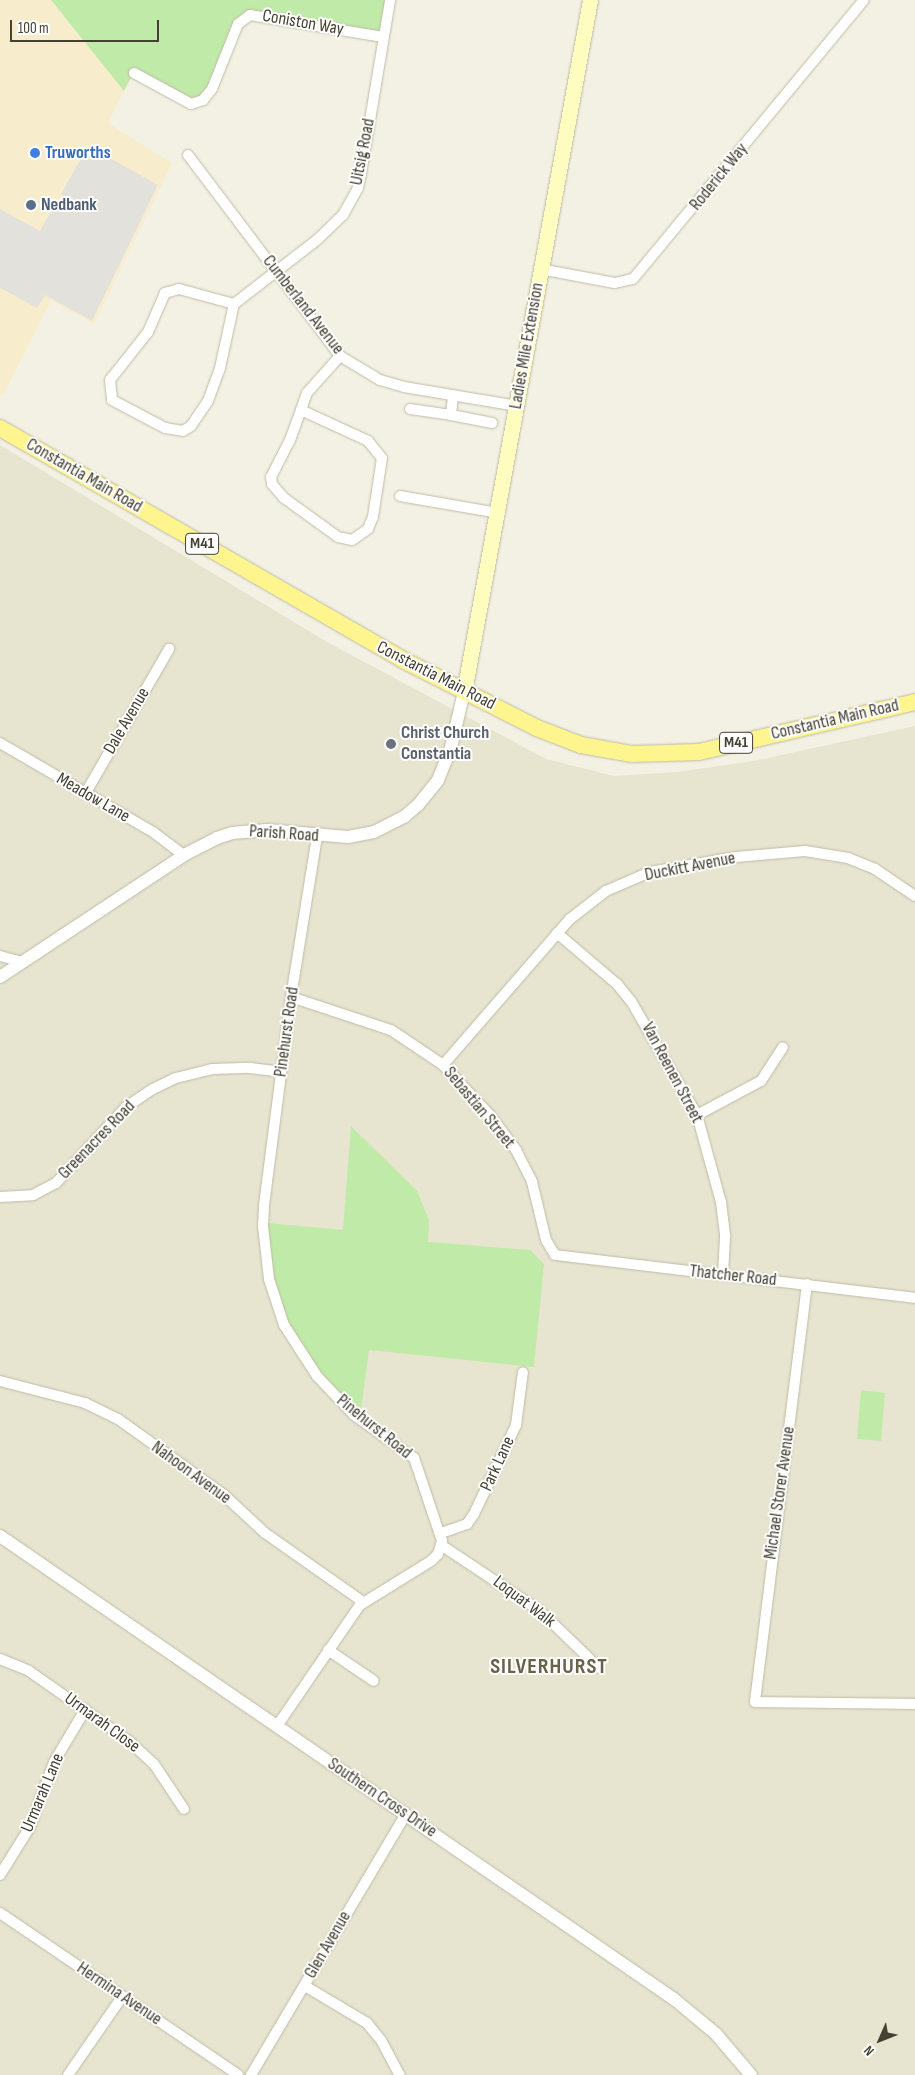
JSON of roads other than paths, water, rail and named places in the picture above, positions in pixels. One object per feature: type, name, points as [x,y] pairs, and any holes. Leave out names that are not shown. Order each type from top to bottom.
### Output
[{"type":"main road","name":"Ladies Mile Extension","points":[[464,692],[590,0]]},
{"type":"main road","name":"Constantia Main Road","points":[[0,428],[403,660],[537,728],[581,745],[656,755],[699,752],[915,702]]},
{"type":"street","name":"Uitsig Road","points":[[234,304],[333,227],[358,188],[390,0]]},
{"type":"street","name":"Roderick Way","points":[[540,269],[615,283],[633,279],[864,0]]},
{"type":"street","name":"Coniston Way","points":[[134,73],[191,104],[203,100],[212,89],[238,24],[250,15],[383,37]]},
{"type":"street","name":"Cumberland Avenue","points":[[188,155],[340,356],[380,380],[517,406]]},
{"type":"street","points":[[179,289],[234,304],[220,368],[208,401],[191,426],[183,431],[165,428],[112,400],[110,380],[148,332],[165,293],[179,289]]},
{"type":"street","points":[[301,410],[368,441],[382,458],[373,517],[368,529],[352,540],[330,531],[284,498],[272,484],[273,470],[290,440],[301,410],[312,385],[340,356]]},
{"type":"street","points":[[450,416],[454,395]]},
{"type":"street","points":[[410,409],[492,423]]},
{"type":"street","points":[[400,496],[498,513]]},
{"type":"street","name":"Dale Avenue","points":[[85,794],[169,648]]},
{"type":"street","name":"Parish Road","points":[[0,977],[184,855],[217,838],[248,830],[348,837],[374,832],[388,826],[418,805],[433,788],[445,765],[464,692]]},
{"type":"street","name":"Meadow Lane","points":[[0,743],[152,832],[184,855]]},
{"type":"street","name":"Pinehurst Road","points":[[317,836],[291,997],[263,1226],[269,1279],[284,1325],[305,1361],[354,1415],[414,1458],[441,1534],[441,1545]]},
{"type":"street","name":"Duckitt Avenue","points":[[443,1065],[557,933],[586,905],[625,881],[671,867],[767,853],[805,851],[848,858],[875,869],[915,896]]},
{"type":"street","name":"Van Reenen Street","points":[[557,933],[618,984],[632,1001],[697,1115],[723,1216],[723,1275]]},
{"type":"street","points":[[0,956],[23,962]]},
{"type":"street","name":"Sebastian Street","points":[[291,997],[391,1030],[443,1065],[490,1115],[516,1150],[532,1182],[552,1252]]},
{"type":"street","points":[[697,1115],[761,1080],[782,1047]]},
{"type":"street","name":"Greenacres Road","points":[[0,1197],[33,1195],[56,1183],[126,1108],[153,1089],[176,1078],[212,1069],[250,1068],[281,1072]]},
{"type":"street","name":"Thatcher Road","points":[[552,1252],[560,1256],[915,1298]]},
{"type":"street","name":"Michael Storer Avenue","points":[[807,1284],[755,1702],[915,1704]]},
{"type":"street","name":"Park Lane","points":[[441,1534],[467,1524],[474,1514],[516,1425],[523,1372]]},
{"type":"street","name":"Nahoon Avenue","points":[[0,1382],[85,1403],[118,1420],[224,1495],[265,1533],[363,1602]]},
{"type":"street","name":"Southern Cross Drive","points":[[0,1536],[674,1999],[716,2034],[751,2075]]},
{"type":"street","points":[[277,1726],[363,1602],[431,1561],[441,1545]]},
{"type":"street","name":"Loquat Walk","points":[[441,1545],[539,1610],[599,1668]]},
{"type":"street","points":[[328,1650],[374,1681]]},
{"type":"street","name":"Urmarah Close","points":[[0,1659],[29,1672],[86,1710],[148,1758],[184,1809]]},
{"type":"street","name":"Urmarah Lane","points":[[0,1876],[30,1827],[54,1762],[86,1710]]},
{"type":"street","name":"Glen Avenue","points":[[251,2075],[406,1814]]},
{"type":"street","name":"Hermina Avenue","points":[[0,1913],[238,2075]]},
{"type":"street","points":[[305,1986],[367,2023],[381,2040],[400,2075]]},
{"type":"street","points":[[68,2075],[122,1997]]},
{"type":"place","name":"Truworths","points":[[35,153]]},
{"type":"place","name":"Nedbank","points":[[31,205]]},
{"type":"place","name":"Christ Church Constantia","points":[[391,744]]},
{"type":"district","name":"SILVERHURST","points":[[549,1667]]}]
